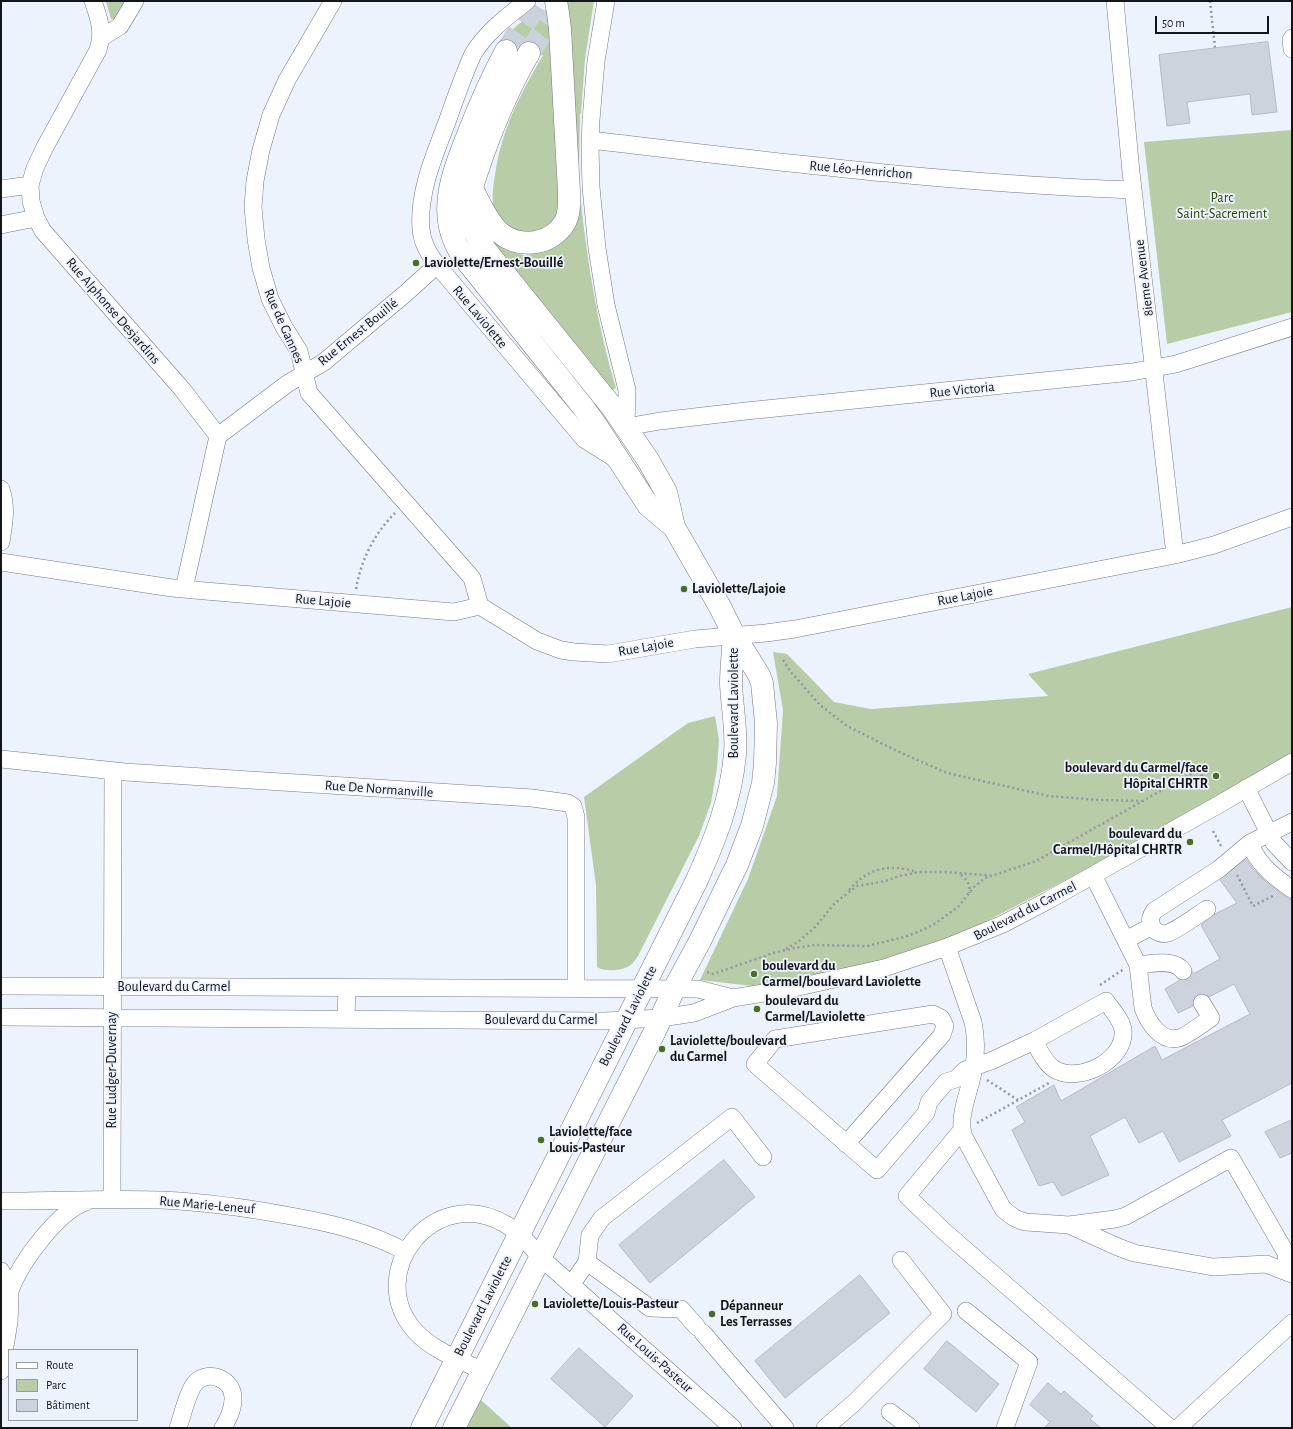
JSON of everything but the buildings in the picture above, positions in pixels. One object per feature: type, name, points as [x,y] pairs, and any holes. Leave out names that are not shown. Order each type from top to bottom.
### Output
[{"type":"main road","points":[[472,189],[494,227],[509,239],[529,243],[542,241],[555,234],[565,222],[569,209],[569,192],[560,29],[556,1]]},
{"type":"main road","name":"Rue Laviolette","points":[[506,51],[479,107],[452,176],[448,206],[449,220],[455,243],[462,255],[583,407],[648,505],[674,527]]},
{"type":"main road","name":"Rue Laviolette","points":[[529,53],[500,112],[472,189],[469,206],[470,218],[475,234],[483,247],[612,407],[648,460],[666,492],[674,527],[720,607],[734,635]]},
{"type":"main road","name":"Boulevard Laviolette","points":[[422,1428],[696,882],[710,850],[726,807],[735,754],[736,733],[731,684],[734,635]]},
{"type":"main road","name":"Boulevard Laviolette","points":[[454,1428],[661,1018],[674,989],[700,941],[737,865],[752,826],[763,783],[766,723],[762,683],[759,675],[734,635]]},
{"type":"street","name":"Rue Alphonse Desjardins","points":[[93,1],[101,25],[101,38],[95,56],[38,160],[30,185],[31,201],[36,218],[48,237],[182,389],[218,436]]},
{"type":"street","points":[[101,38],[120,26],[135,1]]},
{"type":"street","name":"Rue de Gannes","points":[[333,1],[278,98],[269,121],[261,150],[254,193],[254,222],[266,287],[277,313],[299,351],[311,395],[472,578],[480,606]]},
{"type":"street","name":"Rue Laviolette","points":[[527,1],[482,40],[476,49],[438,146],[424,188],[421,209],[421,233],[426,248],[437,265],[584,439],[618,460]]},
{"type":"street","points":[[606,1],[596,61],[590,140],[591,192],[597,248],[610,325],[627,390],[626,427]]},
{"type":"street","name":"8ieme Avenue","points":[[1115,1],[1134,190],[1175,555]]},
{"type":"street","points":[[1292,38],[1292,49]]},
{"type":"street","name":"Rue Léo-Henrichon","points":[[590,140],[845,169],[1052,187],[1134,190]]},
{"type":"street","points":[[1,189],[30,185]]},
{"type":"street","points":[[1,225],[36,218]]},
{"type":"street","name":"Rue Ernest Bouillé","points":[[218,436],[287,384],[324,362],[437,265]]},
{"type":"street","name":"Rue Victoria","points":[[626,427],[746,411],[1117,374],[1176,364],[1292,327]]},
{"type":"street","points":[[184,589],[218,436]]},
{"type":"street","points":[[1,489],[5,512],[1,542]]},
{"type":"street","name":"Rue Lajoie","points":[[1,562],[184,589],[454,612],[480,606],[537,640],[555,648],[574,652],[608,654],[695,639],[795,629],[1175,555],[1214,545],[1292,517]]},
{"type":"street","name":"Rue De Normanville","points":[[1,759],[114,771],[532,798],[568,803],[573,806],[576,817],[576,989]]},
{"type":"street","name":"Boulevard du Carmel","points":[[1,1017],[626,1021],[694,1013],[733,998],[794,988],[873,971],[971,938],[1013,919],[1292,762]]},
{"type":"street","name":"Rue Ludger-Duvernay","points":[[112,1200],[114,771]]},
{"type":"street","points":[[1246,788],[1269,833],[1281,851],[1292,862]]},
{"type":"street","points":[[1207,909],[1168,933],[1160,933],[1156,931],[1152,926],[1150,919],[1154,911],[1219,869],[1250,843],[1292,822]]},
{"type":"street","points":[[1250,843],[1256,855],[1268,870],[1284,884],[1285,891]]},
{"type":"street","points":[[1093,875],[1126,940],[1145,1014],[1159,1033],[1165,1036],[1179,1038],[1211,1018],[1202,1003]]},
{"type":"street","points":[[1126,940],[1152,926]]},
{"type":"street","points":[[947,947],[973,1022],[974,1031],[974,1066],[962,1119],[962,1130],[964,1137],[999,1202],[1008,1213],[1013,1217],[1026,1222],[1069,1226],[1126,1216],[1231,1158],[1286,1253],[1290,1273]]},
{"type":"street","points":[[1133,966],[1174,964],[1180,966],[1183,971]]},
{"type":"street","name":"Boulevard du Carmel","points":[[1,986],[576,989],[642,988],[698,989],[733,998]]},
{"type":"street","points":[[346,1019],[347,988]]},
{"type":"street","points":[[846,1144],[942,1035],[945,1026],[941,1018],[933,1014],[775,1039],[755,1064],[846,1144],[876,1170],[926,1113],[929,1102],[946,1082],[956,1079],[965,1070],[991,1061],[1034,1041],[1102,994],[1121,1023],[1122,1027],[1122,1039],[1117,1050],[1105,1063],[1088,1071],[1072,1074],[1059,1072],[1048,1064],[1034,1041]]},
{"type":"street","points":[[572,1285],[587,1262],[590,1235],[602,1218],[732,1117],[763,1157]]},
{"type":"street","points":[[962,1130],[907,1196],[946,1233],[1170,1428]]},
{"type":"street","points":[[1,1372],[9,1322],[10,1290],[14,1280],[23,1264],[58,1221],[74,1208],[92,1200]]},
{"type":"street","name":"Rue Marie-Leneuf","points":[[1,1201],[160,1200],[224,1205],[269,1212],[336,1226],[389,1244],[406,1252]]},
{"type":"street","points":[[483,1371],[430,1345],[407,1320],[399,1299],[398,1287],[400,1264],[411,1243],[427,1227],[448,1216],[470,1213],[493,1218],[505,1223],[520,1233]]},
{"type":"street","points":[[1092,1236],[1106,1220]]},
{"type":"street","points":[[1069,1226],[1118,1248],[1134,1253],[1213,1266],[1266,1264],[1290,1273]]},
{"type":"street","name":"Rue Louis-Pasteur","points":[[520,1233],[540,1257],[733,1428]]},
{"type":"street","points":[[825,1428],[855,1402],[943,1314],[901,1260]]},
{"type":"street","points":[[587,1262],[650,1308],[681,1309],[785,1428]]},
{"type":"street","points":[[1,1271],[10,1290]]},
{"type":"street","points":[[966,1311],[1029,1362],[1004,1428]]},
{"type":"street","points":[[1178,1428],[1292,1323]]},
{"type":"street","points":[[178,1428],[191,1389],[202,1378],[209,1376],[223,1380],[228,1384],[232,1391],[233,1398],[231,1413],[223,1428]]},
{"type":"street","points":[[890,1412],[911,1428]]},
{"type":"path","points":[[1210,1],[1215,48]]},
{"type":"path","points":[[356,604],[356,587],[360,570],[372,543],[385,524],[406,503]]},
{"type":"path","points":[[783,660],[791,672],[820,705],[847,726],[897,751],[947,773],[1050,796],[1099,800],[1142,801]]},
{"type":"path","points":[[784,950],[799,941],[815,927],[835,903],[862,877],[872,872],[892,868],[919,872],[944,872],[958,874],[985,875],[996,873],[1036,861],[1198,770],[1208,786]]},
{"type":"path","points":[[848,892],[862,884],[886,881],[899,876],[919,872]]},
{"type":"path","points":[[707,972],[713,974],[784,950],[814,945],[866,946],[904,938],[930,927],[945,918],[958,907],[977,884],[996,873]]},
{"type":"path","points":[[958,874],[966,879],[969,887],[968,894]]},
{"type":"path","points":[[1254,906],[1285,891]]},
{"type":"path","points":[[1102,994],[1133,966]]},
{"type":"path","points":[[974,1066],[983,1078],[1018,1100]]},
{"type":"path","points":[[962,1130],[1054,1081],[1059,1072]]},
{"type":"green space","points":[[106,1],[126,1],[116,19],[111,19]]},
{"type":"green space","points":[[567,1],[594,1],[585,59],[580,114],[579,168]]},
{"type":"green space","points":[[540,9],[547,11],[549,14],[560,211],[549,228],[537,232],[521,233],[510,228],[495,212],[493,203],[494,179],[502,142],[507,127],[527,84],[543,55],[495,49],[502,39],[515,27]]},
{"type":"green space","name":"Parc Saint-Sacrement","points":[[1292,130],[1292,312],[1167,344],[1144,142]]},
{"type":"green space","points":[[581,203],[594,297],[616,388],[611,391],[493,245],[496,242],[506,250],[524,255],[535,254],[548,250],[579,211]]},
{"type":"green space","points":[[1292,607],[1292,757],[1237,791],[960,935],[891,960],[770,988],[700,980],[748,879],[777,796],[783,710],[773,652],[787,654],[834,702],[871,709],[1048,696],[1028,674]]},
{"type":"green space","points":[[715,716],[719,740],[717,768],[711,803],[699,836],[638,956],[626,968],[613,970],[600,969],[597,967],[596,885],[584,797],[688,723]]},
{"type":"green space","points":[[481,1400],[512,1428],[466,1428]]},
{"type":"tunnel","points":[[506,51],[541,1]]},
{"type":"tunnel","points":[[529,53],[567,1]]},
{"type":"tunnel","points":[[1183,971],[1202,1003]]},
{"type":"place","name":"Laviolette/Ernest-Bouillé","points":[[416,263]]},
{"type":"place","name":"Laviolette/Lajoie","points":[[684,589]]},
{"type":"place","name":"boulevard du Carmel/face Hôpital CHRTR","points":[[1216,776]]},
{"type":"place","name":"boulevard du Carmel/Hôpital CHRTR","points":[[1190,842]]},
{"type":"place","name":"boulevard du Carmel/boulevard Laviolette","points":[[754,974]]},
{"type":"place","name":"boulevard du Carmel/Laviolette","points":[[757,1009]]},
{"type":"place","name":"Laviolette/boulevard du Carmel","points":[[662,1049]]},
{"type":"place","name":"Laviolette/face Louis-Pasteur","points":[[541,1140]]},
{"type":"place","name":"Laviolette/Louis-Pasteur","points":[[535,1304]]},
{"type":"place","name":"Dépanneur Les Terrasses","points":[[712,1314]]}]
